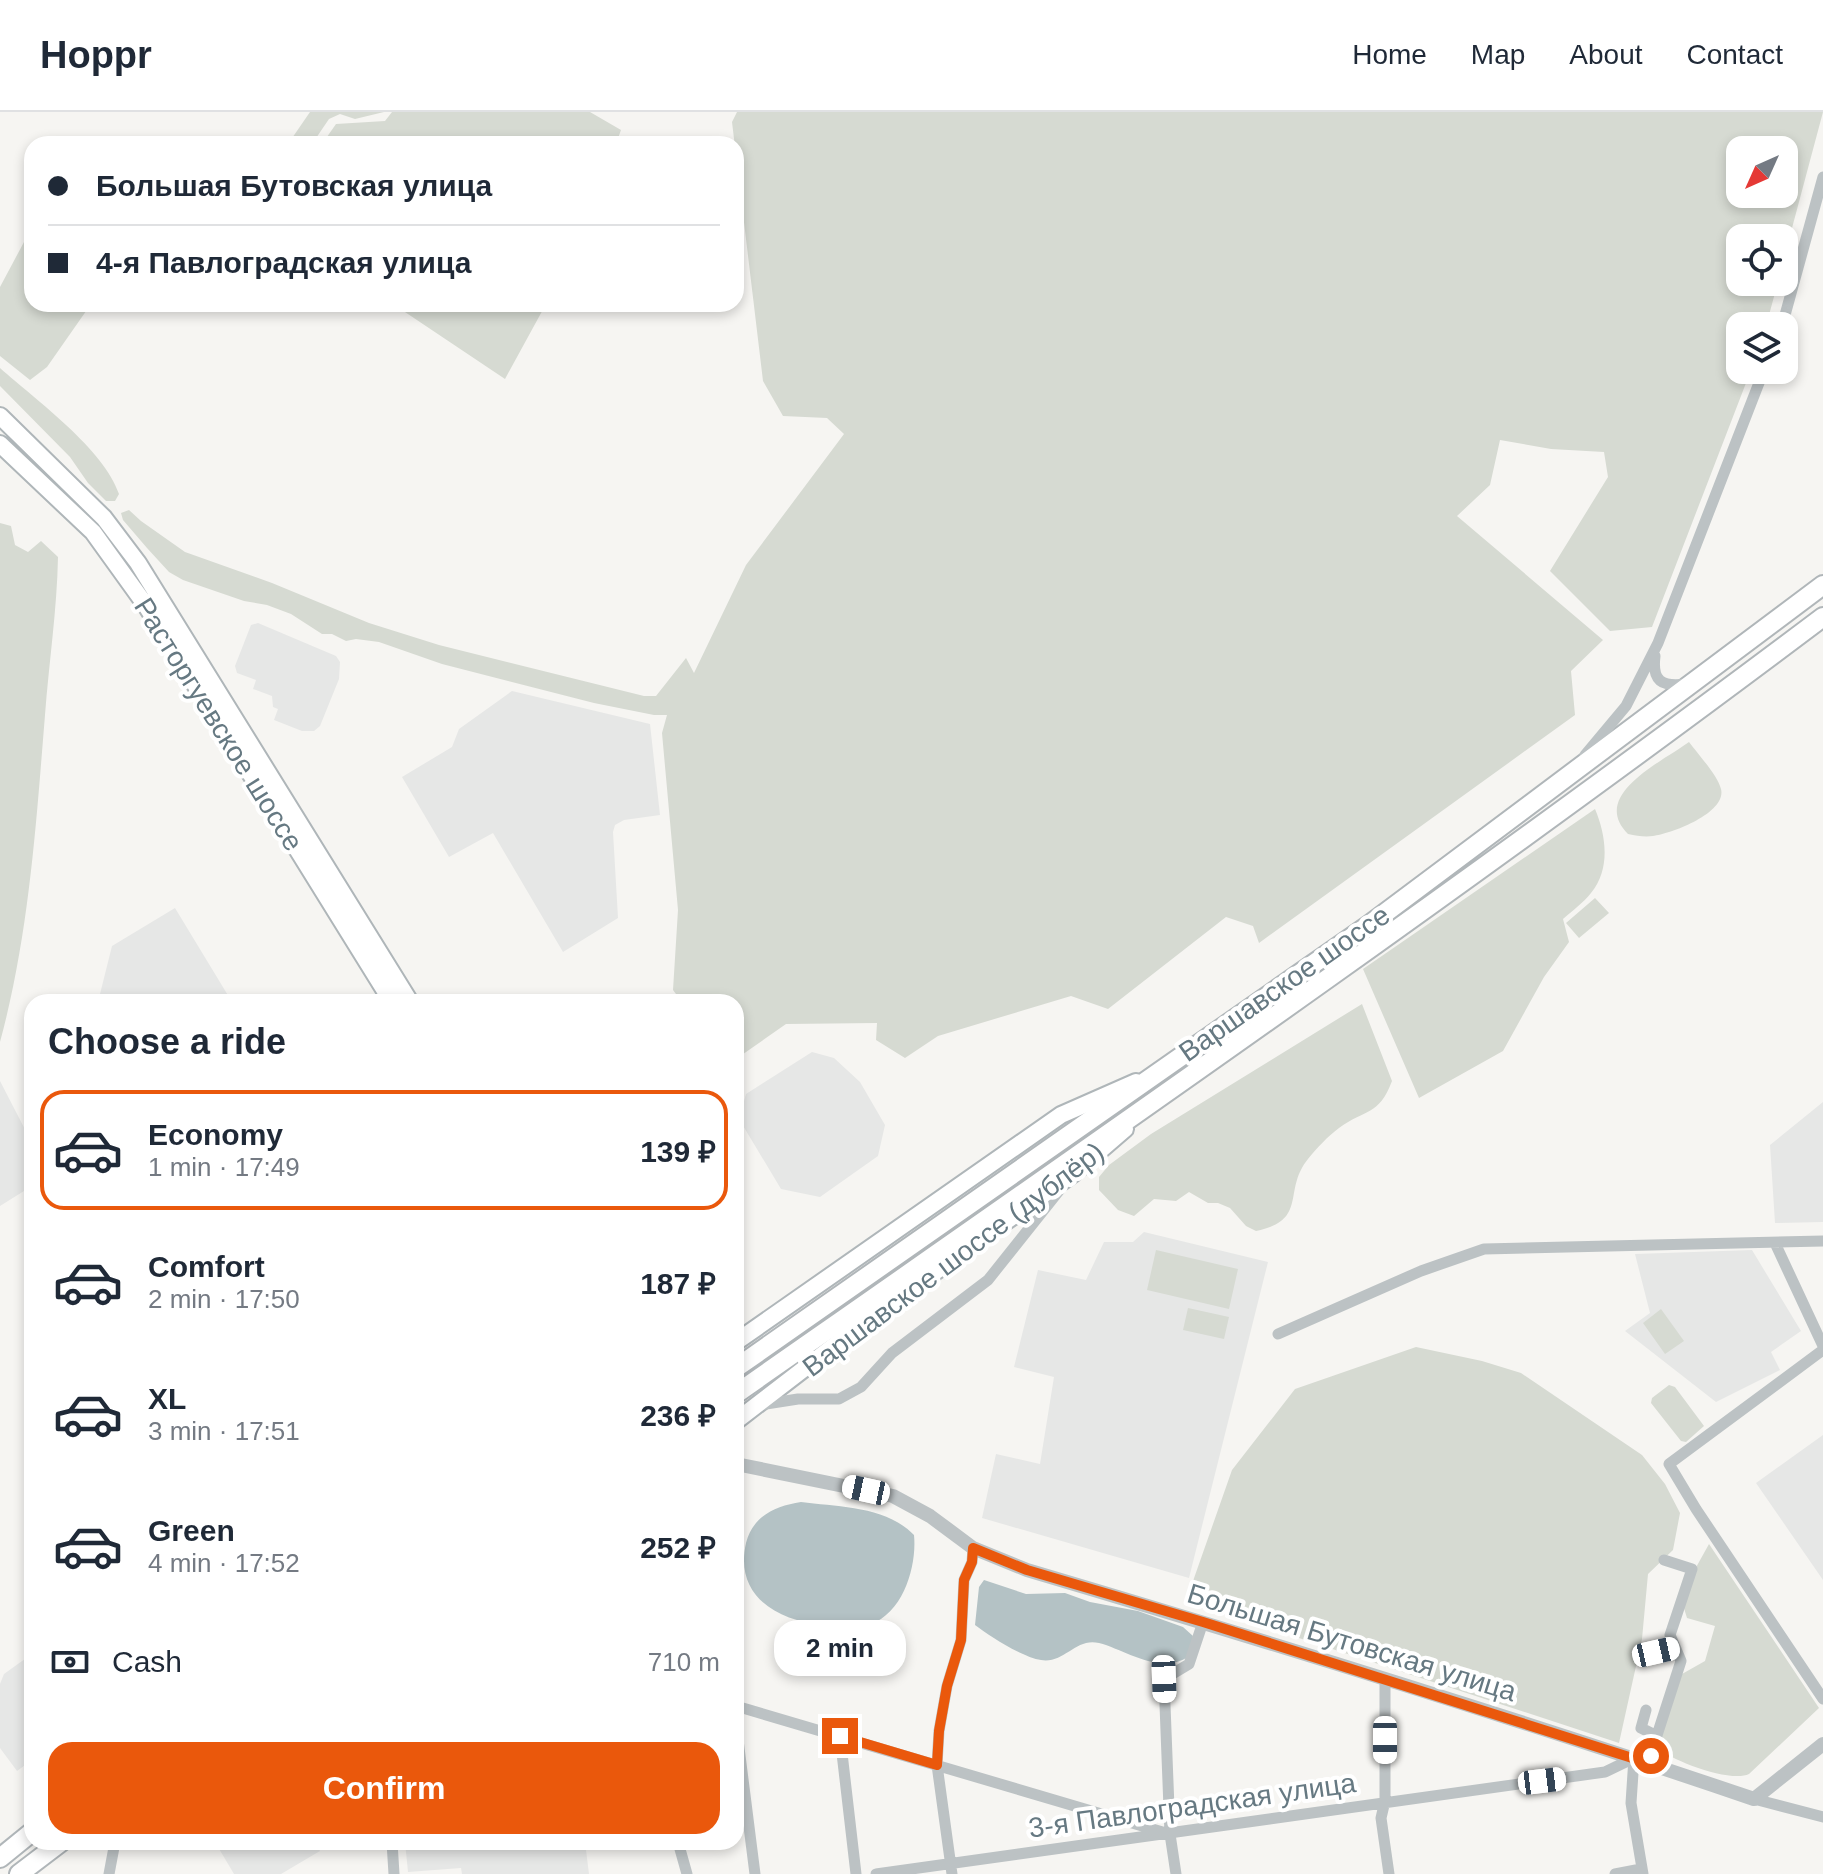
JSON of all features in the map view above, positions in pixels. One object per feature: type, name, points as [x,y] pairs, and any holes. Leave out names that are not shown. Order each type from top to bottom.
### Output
[{"type":"main road","name":"Расторгуевское шоссе","points":[[0,416],[121,538],[405,994]]},
{"type":"main road","name":"Расторгуевское шоссе","points":[[0,444],[93,532],[139,595],[387,994]]},
{"type":"main road","name":"Варшавское шоссе","points":[[744,1362],[1369,925],[1823,585]]},
{"type":"main road","name":"Варшавское шоссе","points":[[744,1389],[1657,742],[1823,617]]},
{"type":"main road","name":"Варшавское шоссе (дублёр)","points":[[744,1336],[1061,1115],[1153,1074]]},
{"type":"main road","name":"Варшавское шоссе (дублёр)","points":[[744,1415],[870,1318],[1074,1173],[1166,1092]]},
{"type":"main road","points":[[0,1858],[24,1838]]},
{"type":"main road","points":[[19,1874],[52,1850]]},
{"type":"street","points":[[1786,312],[1823,177]]},
{"type":"street","points":[[1570,774],[1626,706],[1658,643],[1759,384]]},
{"type":"street","points":[[1658,643],[1653,672],[1657,679],[1674,685],[1692,683]]},
{"type":"street","points":[[755,1407],[798,1399],[839,1399],[861,1387],[892,1353],[988,1280],[1074,1173]]},
{"type":"street","points":[[1278,1334],[1421,1271],[1484,1249],[1823,1241]]},
{"type":"street","points":[[1775,1243],[1823,1348],[1669,1464],[1823,1699]]},
{"type":"street","name":"Большая Бутовская улица","points":[[744,1466],[893,1496],[930,1516],[973,1548],[1027,1570],[1203,1622],[1754,1799],[1823,1817]]},
{"type":"street","points":[[952,1869],[937,1765],[939,1731],[947,1686],[961,1640],[964,1580],[972,1562],[973,1548]]},
{"type":"street","points":[[1615,1874],[1642,1872],[1631,1803],[1641,1761],[1657,1736],[1681,1661],[1670,1635],[1692,1569],[1664,1560]]},
{"type":"street","points":[[1176,1874],[1170,1834],[1164,1679],[1189,1664],[1203,1622]]},
{"type":"street","points":[[1656,1652],[1675,1647]]},
{"type":"street","points":[[1385,1680],[1385,1801],[1381,1818],[1389,1874]]},
{"type":"street","points":[[744,1708],[1170,1834]]},
{"type":"street","points":[[1646,1710],[1641,1728],[1657,1736]]},
{"type":"street","points":[[840,1736],[856,1874]]},
{"type":"street","points":[[1754,1799],[1823,1744]]},
{"type":"street","name":"3-я Павлоградская улица","points":[[876,1874],[952,1869],[1385,1801],[1605,1772],[1641,1761]]},
{"type":"street","points":[[744,1787],[755,1874]]},
{"type":"street","points":[[109,1874],[114,1850]]},
{"type":"street","points":[[392,1850],[394,1874]]},
{"type":"street","points":[[680,1850],[687,1874]]},
{"type":"shaded area","points":[[310,112],[384,112],[355,119],[340,114],[329,119],[317,136],[294,136]]},
{"type":"shaded area","points":[[392,112],[590,112],[621,130],[619,136],[328,136],[336,124],[385,121]]},
{"type":"shaded area","points":[[737,112],[1823,112],[1798,206],[1798,136],[1726,136],[1726,208],[1797,208],[1793,224],[1726,224],[1726,296],[1774,296],[1770,312],[1726,312],[1726,384],[1746,384],[1652,627],[1610,631],[1550,571],[1608,477],[1604,452],[1551,449],[1500,440],[1490,485],[1457,516],[1603,640],[1571,671],[1575,715],[1259,943],[1253,926],[1226,917],[1108,1009],[1071,996],[938,1036],[905,1058],[876,1040],[877,1023],[786,1024],[744,1053],[744,994],[676,994],[673,990],[678,910],[662,733],[667,715],[594,703],[442,664],[379,642],[346,641],[332,634],[322,634],[291,614],[183,580],[169,572],[123,520],[121,513],[129,510],[185,552],[369,623],[439,645],[644,696],[656,696],[686,658],[694,673],[746,565],[844,434],[827,418],[783,416],[763,381],[744,222],[744,136],[734,136],[732,122]]},
{"type":"shaded area","points":[[24,242],[24,312],[85,312],[47,367],[30,380],[0,356],[0,287]]},
{"type":"shaded area","points":[[405,312],[542,312],[505,379]]},
{"type":"shaded area","points":[[0,368],[85,443],[111,477],[119,494],[115,501],[106,501],[88,483],[70,457],[0,386]]},
{"type":"shaded area","points":[[0,523],[11,526],[15,545],[28,552],[41,541],[58,557],[30,880],[18,961],[0,1042]]},
{"type":"shaded area","points":[[258,623],[336,656],[340,662],[339,679],[320,726],[314,731],[302,731],[274,720],[278,709],[273,707],[272,696],[253,689],[256,680],[237,673],[235,666],[251,625]]},
{"type":"shaded area","points":[[512,691],[650,724],[660,815],[624,820],[615,825],[618,918],[563,952],[493,833],[449,857],[402,777],[452,747],[459,729]]},
{"type":"shaded area","points":[[1689,742],[1719,784],[1721,798],[1707,814],[1672,831],[1650,836],[1628,834],[1618,820],[1617,806],[1623,793],[1648,770]]},
{"type":"shaded area","points":[[1595,809],[1604,841],[1602,873],[1591,893],[1563,919],[1569,942],[1544,977],[1503,1051],[1419,1098],[1363,969]]},
{"type":"shaded area","points":[[1595,898],[1609,913],[1579,938],[1566,923]]},
{"type":"shaded area","points":[[175,908],[227,994],[100,994],[112,946]]},
{"type":"shaded area","points":[[1362,1004],[1392,1081],[1376,1106],[1339,1128],[1308,1159],[1300,1171],[1289,1212],[1283,1220],[1256,1231],[1246,1226],[1230,1208],[1208,1203],[1189,1192],[1176,1201],[1154,1199],[1134,1216],[1118,1210],[1099,1190],[1099,1177],[1109,1165],[1151,1134]]},
{"type":"shaded area","points":[[812,1052],[834,1058],[860,1082],[885,1125],[878,1156],[820,1197],[781,1189],[744,1127],[746,1094]]},
{"type":"shaded area","points":[[0,1081],[24,1128],[24,1191],[0,1206]]},
{"type":"shaded area","points":[[1823,1102],[1823,1222],[1775,1223],[1770,1145]]},
{"type":"shaded area","points":[[1144,1232],[1268,1262],[1189,1578],[982,1518],[996,1454],[1040,1464],[1054,1377],[1014,1367],[1038,1270],[1086,1280],[1104,1242],[1133,1242]]},
{"type":"shaded area","points":[[1156,1250],[1238,1269],[1229,1309],[1147,1290]]},
{"type":"shaded area","points":[[1752,1250],[1801,1331],[1771,1352],[1780,1370],[1716,1402],[1625,1331],[1650,1313],[1635,1254]]},
{"type":"shaded area","points":[[1188,1308],[1229,1317],[1224,1339],[1183,1330]]},
{"type":"shaded area","points":[[1661,1309],[1684,1341],[1665,1354],[1643,1323]]},
{"type":"shaded area","points":[[1416,1347],[1521,1373],[1642,1455],[1665,1484],[1680,1513],[1673,1550],[1648,1574],[1642,1639],[1619,1743],[1186,1601],[1232,1470],[1295,1389]]},
{"type":"shaded area","points":[[1669,1385],[1675,1387],[1704,1426],[1686,1442],[1681,1441],[1651,1403],[1652,1398]]},
{"type":"shaded area","points":[[1823,1435],[1823,1580],[1756,1483]]},
{"type":"shaded area","points":[[801,1502],[876,1513],[903,1525],[914,1535],[913,1560],[906,1586],[892,1609],[882,1618],[871,1624],[853,1627],[805,1622],[775,1611],[753,1591],[746,1577],[744,1562],[749,1534],[766,1514]]},
{"type":"shaded area","points":[[1709,1544],[1819,1708],[1749,1774],[1740,1776],[1702,1769],[1657,1747],[1682,1674],[1705,1661],[1715,1626],[1687,1618],[1683,1605],[1694,1571]]},
{"type":"shaded area","points":[[984,1580],[1026,1594],[1065,1593],[1090,1602],[1138,1611],[1183,1627],[1193,1636],[1188,1657],[1177,1662],[1154,1662],[1091,1642],[1049,1660],[1025,1655],[975,1625],[979,1587]]},
{"type":"shaded area","points":[[24,1660],[24,1766],[17,1771],[0,1748],[0,1684],[4,1674]]},
{"type":"shaded area","points":[[220,1850],[320,1851],[281,1874],[234,1874]]},
{"type":"shaded area","points":[[406,1850],[586,1850],[589,1874],[462,1874],[461,1868],[408,1872]]},
{"type":"route","points":[[840,1736],[937,1765],[947,1686],[961,1640],[964,1580],[972,1562],[973,1548],[1027,1570],[1203,1622],[1648,1763],[1651,1756]]}]
